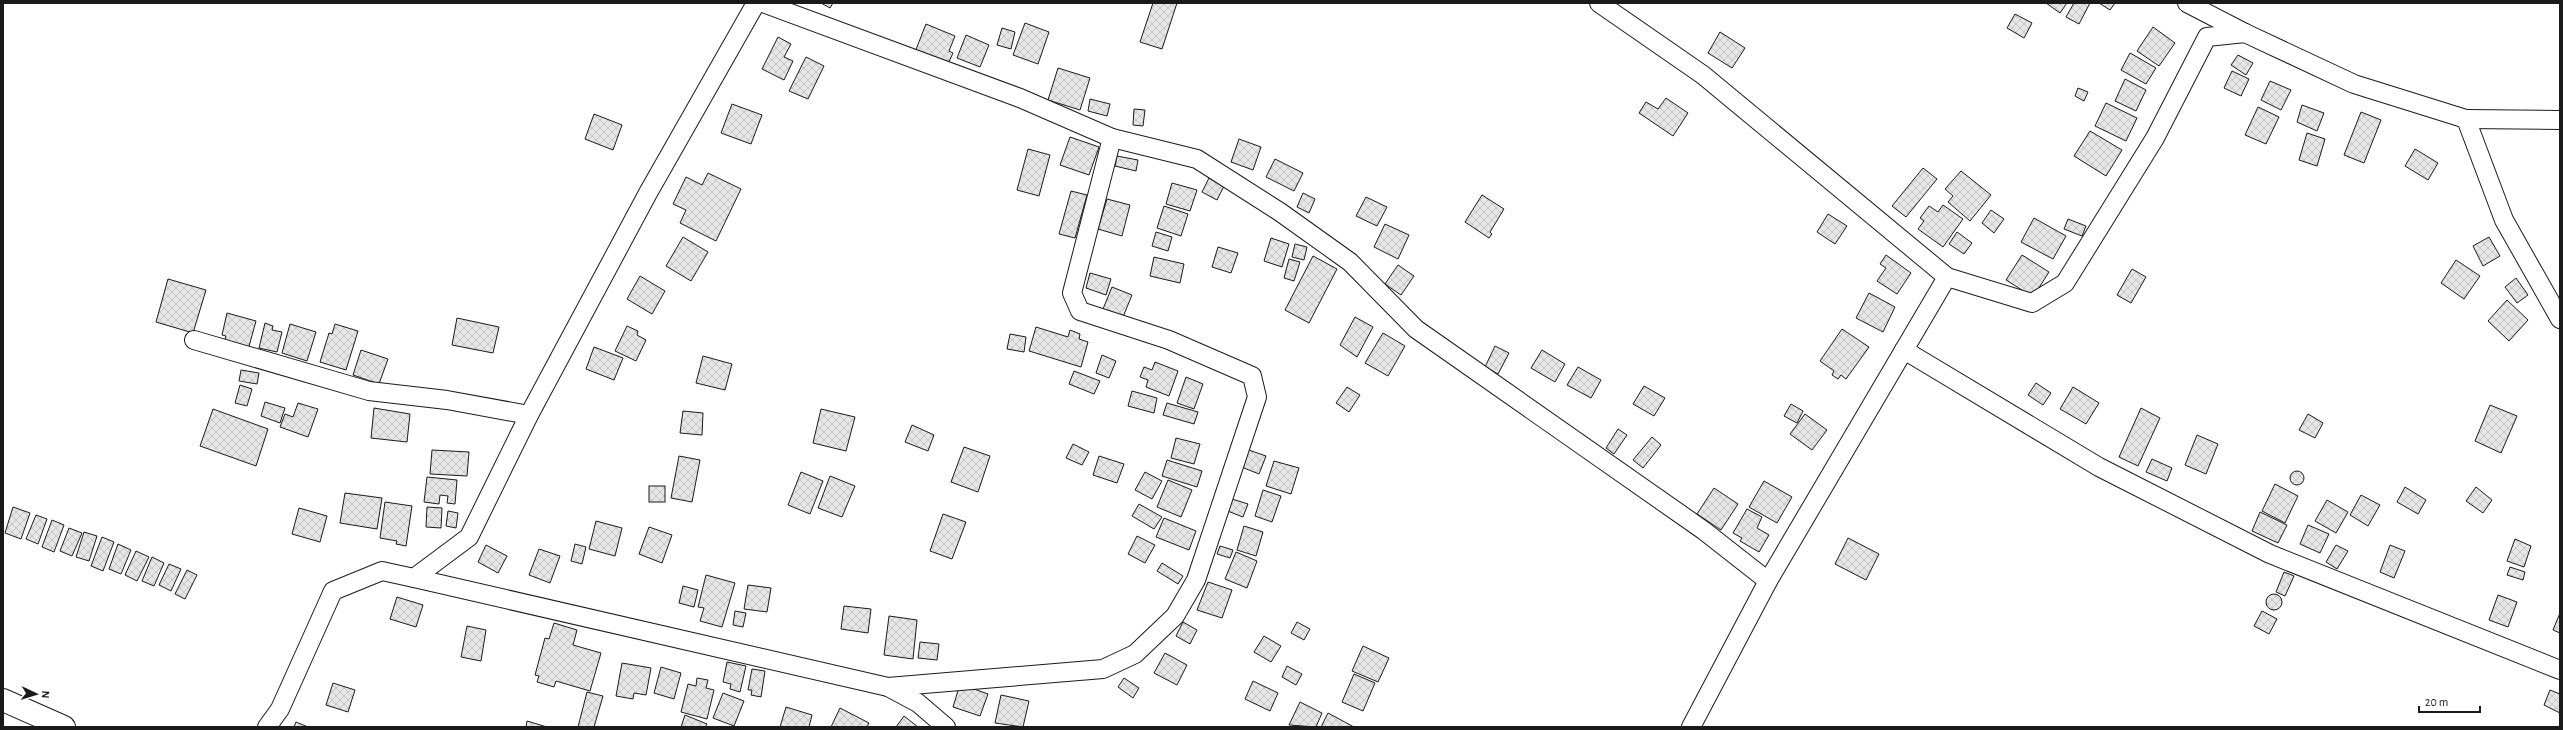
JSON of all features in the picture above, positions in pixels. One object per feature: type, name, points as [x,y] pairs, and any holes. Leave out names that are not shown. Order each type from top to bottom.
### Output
[{"type":"main road","points":[[3,700],[64,727]]},
{"type":"street","points":[[414,578],[469,537],[529,415],[648,193],[756,3]]},
{"type":"street","points":[[763,3],[1020,98],[1112,138],[1197,159],[1280,212],[1350,262],[1416,329],[1703,530],[1768,581]]},
{"type":"street","points":[[1599,3],[1703,74],[1947,277],[2032,303],[2065,283],[2155,138],[2207,37],[2245,33]]},
{"type":"street","points":[[2187,3],[2245,33],[2354,84],[2466,119],[2560,120]]},
{"type":"street","points":[[2466,119],[2504,220],[2560,319]]},
{"type":"street","points":[[888,687],[1103,669],[1135,654],[1175,616],[1196,580],[1257,397],[1252,376],[1169,340],[1080,311],[1072,293],[1112,138]]},
{"type":"street","points":[[1691,727],[1768,581],[1947,277]]},
{"type":"street","points":[[194,340],[369,391],[447,400],[529,415]]},
{"type":"street","points":[[1904,350],[2098,467],[2270,554],[2560,670]]},
{"type":"street","points":[[267,727],[280,708],[333,591],[382,571],[888,687],[918,703],[946,727]]},
{"type":"building","points":[[821,3],[833,3],[830,8]]},
{"type":"building","points":[[1153,3],[1177,3],[1162,49],[1140,42]]},
{"type":"building","points":[[2046,3],[2067,3],[2060,13]]},
{"type":"building","points":[[2074,3],[2090,3],[2079,24],[2066,17]]},
{"type":"building","points":[[2099,3],[2115,3],[2110,10]]},
{"type":"building","points":[[2015,14],[2032,23],[2024,38],[2007,28]]},
{"type":"building","points":[[1025,23],[1049,32],[1038,64],[1013,55]]},
{"type":"building","points":[[926,24],[955,36],[949,51],[953,53],[948,64],[915,52]]},
{"type":"building","points":[[2153,27],[2175,43],[2159,66],[2137,51]]},
{"type":"building","points":[[1002,28],[1015,32],[1011,49],[997,45]]},
{"type":"building","points":[[1720,32],[1745,48],[1732,68],[1708,53]]},
{"type":"building","points":[[966,35],[989,45],[980,67],[957,58]]},
{"type":"building","points":[[778,37],[791,44],[784,57],[793,61],[784,80],[762,69]]},
{"type":"building","points":[[2130,53],[2156,68],[2146,84],[2121,70]]},
{"type":"building","points":[[2238,55],[2253,63],[2246,75],[2231,65]]},
{"type":"building","points":[[806,57],[824,66],[808,99],[789,91]]},
{"type":"building","points":[[1058,68],[1090,78],[1080,110],[1048,100]]},
{"type":"building","points":[[2232,71],[2249,79],[2241,96],[2224,88]]},
{"type":"building","points":[[2125,79],[2146,90],[2136,111],[2115,101]]},
{"type":"building","points":[[2270,81],[2291,90],[2281,110],[2261,100]]},
{"type":"building","points":[[2078,88],[2088,92],[2084,101],[2075,96]]},
{"type":"building","points":[[1666,98],[1688,113],[1673,136],[1639,113],[1646,102],[1658,109]]},
{"type":"building","points":[[1090,99],[1110,104],[1107,116],[1088,111]]},
{"type":"building","points":[[2106,103],[2137,118],[2126,141],[2095,126]]},
{"type":"building","points":[[732,104],[762,115],[751,144],[721,133]]},
{"type":"building","points":[[2302,105],[2324,113],[2317,131],[2297,122]]},
{"type":"building","points":[[2258,107],[2279,117],[2266,144],[2245,135]]},
{"type":"building","points":[[1134,109],[1145,110],[1143,126],[1133,125]]},
{"type":"building","points":[[2361,112],[2381,120],[2364,163],[2344,155]]},
{"type":"building","points":[[594,114],[622,125],[613,150],[585,139]]},
{"type":"building","points":[[2090,131],[2122,150],[2106,176],[2074,156]]},
{"type":"building","points":[[2307,133],[2325,139],[2317,166],[2299,160]]},
{"type":"building","points":[[1070,137],[1099,147],[1089,175],[1060,165]]},
{"type":"building","points":[[1239,139],[1261,147],[1253,170],[1231,162]]},
{"type":"building","points":[[1028,149],[1050,155],[1039,196],[1017,190]]},
{"type":"building","points":[[2415,149],[2438,163],[2428,180],[2405,166]]},
{"type":"building","points":[[1117,156],[1138,160],[1136,171],[1115,166]]},
{"type":"building","points":[[1275,159],[1303,173],[1294,191],[1266,177]]},
{"type":"building","points":[[1923,168],[1937,179],[1906,217],[1892,206]]},
{"type":"building","points":[[1961,171],[1991,195],[1970,221],[1948,202],[1953,196],[1945,189]]},
{"type":"building","points":[[708,173],[741,189],[716,241],[680,223],[686,210],[673,204],[686,177],[702,185]]},
{"type":"building","points":[[1209,178],[1224,186],[1217,200],[1202,192]]},
{"type":"building","points":[[1172,183],[1197,190],[1190,211],[1166,204]]},
{"type":"building","points":[[1071,191],[1087,195],[1075,238],[1059,234]]},
{"type":"building","points":[[1303,193],[1315,199],[1309,213],[1297,207]]},
{"type":"building","points":[[1482,195],[1504,209],[1490,232],[1492,234],[1489,238],[1465,222]]},
{"type":"building","points":[[1366,197],[1387,207],[1377,226],[1356,216]]},
{"type":"building","points":[[1107,199],[1130,205],[1122,236],[1098,229]]},
{"type":"building","points":[[1943,205],[1963,219],[1943,247],[1918,229],[1924,221],[1920,218],[1929,206],[1938,212]]},
{"type":"building","points":[[1164,206],[1188,214],[1181,236],[1157,228]]},
{"type":"building","points":[[1991,210],[2004,219],[1994,233],[1982,223]]},
{"type":"building","points":[[1828,214],[1847,226],[1835,244],[1817,232]]},
{"type":"building","points":[[2034,218],[2066,236],[2053,259],[2021,242]]},
{"type":"building","points":[[2068,219],[2086,226],[2082,236],[2064,229]]},
{"type":"building","points":[[1385,224],[1409,235],[1398,259],[1374,247]]},
{"type":"building","points":[[1156,232],[1172,237],[1168,251],[1152,246]]},
{"type":"building","points":[[1957,232],[1972,243],[1964,254],[1949,244]]},
{"type":"building","points":[[683,237],[708,252],[691,281],[666,266]]},
{"type":"building","points":[[2489,237],[2500,256],[2483,266],[2473,246]]},
{"type":"building","points":[[1271,238],[1289,244],[1282,267],[1264,261]]},
{"type":"building","points":[[1295,244],[1307,247],[1304,260],[1292,257]]},
{"type":"building","points":[[1218,247],[1238,253],[1231,273],[1212,267]]},
{"type":"building","points":[[1886,255],[1911,273],[1897,294],[1877,281],[1886,268],[1880,264]]},
{"type":"building","points":[[2022,255],[2049,272],[2033,297],[2006,280]]},
{"type":"building","points":[[1313,256],[1337,269],[1309,323],[1285,310]]},
{"type":"building","points":[[1154,257],[1184,264],[1180,283],[1150,276]]},
{"type":"building","points":[[1289,259],[1300,262],[1294,281],[1284,278]]},
{"type":"building","points":[[2456,260],[2480,276],[2464,299],[2441,283]]},
{"type":"building","points":[[1398,265],[1414,276],[1401,295],[1385,284]]},
{"type":"building","points":[[2132,269],[2146,277],[2131,303],[2117,295]]},
{"type":"building","points":[[1090,273],[1111,279],[1106,295],[1086,288]]},
{"type":"building","points":[[640,276],[665,291],[652,314],[627,299]]},
{"type":"building","points":[[2516,278],[2528,295],[2517,303],[2505,287]]},
{"type":"building","points":[[168,279],[206,290],[193,333],[156,322]]},
{"type":"building","points":[[1112,287],[1132,295],[1123,317],[1103,309]]},
{"type":"building","points":[[1869,293],[1895,307],[1883,332],[1856,318]]},
{"type":"building","points":[[2507,300],[2528,320],[2509,341],[2488,321]]},
{"type":"building","points":[[227,313],[256,321],[248,350],[224,343],[226,336],[222,335]]},
{"type":"building","points":[[1355,317],[1373,327],[1357,357],[1340,345]]},
{"type":"building","points":[[457,318],[499,327],[493,353],[452,345]]},
{"type":"building","points":[[265,323],[273,326],[272,330],[282,332],[277,352],[259,348]]},
{"type":"building","points":[[290,324],[316,332],[307,361],[282,353]]},
{"type":"building","points":[[335,324],[358,331],[346,370],[320,362],[329,333],[332,334]]},
{"type":"building","points":[[627,326],[638,331],[637,335],[646,340],[636,361],[615,351]]},
{"type":"building","points":[[1036,327],[1068,337],[1070,330],[1080,334],[1079,339],[1088,342],[1081,367],[1029,351]]},
{"type":"building","points":[[1842,329],[1869,347],[1846,379],[1841,375],[1838,379],[1832,375],[1834,371],[1820,361]]},
{"type":"building","points":[[1383,333],[1405,346],[1388,376],[1365,363]]},
{"type":"building","points":[[1010,334],[1026,337],[1024,352],[1007,349]]},
{"type":"building","points":[[1495,346],[1509,353],[1498,374],[1485,367]]},
{"type":"building","points":[[594,347],[623,358],[614,380],[586,369]]},
{"type":"building","points":[[361,350],[388,359],[379,384],[353,375]]},
{"type":"building","points":[[1542,350],[1565,364],[1555,382],[1531,368]]},
{"type":"building","points":[[1102,355],[1116,361],[1109,378],[1096,373]]},
{"type":"building","points":[[703,356],[732,364],[725,390],[696,383]]},
{"type":"building","points":[[1155,362],[1178,371],[1169,396],[1146,387],[1148,380],[1140,377],[1144,367],[1152,370]]},
{"type":"building","points":[[1578,367],[1601,380],[1591,398],[1567,385]]},
{"type":"building","points":[[241,370],[259,373],[257,384],[239,381]]},
{"type":"building","points":[[1074,371],[1100,381],[1094,394],[1069,384]]},
{"type":"building","points":[[1186,377],[1203,384],[1194,409],[1177,403]]},
{"type":"building","points":[[2036,383],[2051,393],[2043,405],[2028,395]]},
{"type":"building","points":[[240,385],[252,389],[247,406],[235,403]]},
{"type":"building","points":[[1644,386],[1665,398],[1654,416],[1633,404]]},
{"type":"building","points":[[1347,387],[1360,395],[1349,412],[1336,403]]},
{"type":"building","points":[[2073,387],[2099,403],[2086,424],[2060,409]]},
{"type":"building","points":[[1132,391],[1157,398],[1154,413],[1128,406]]},
{"type":"building","points":[[265,402],[285,408],[280,423],[261,416]]},
{"type":"building","points":[[298,403],[318,409],[308,437],[280,427],[285,414],[293,417]]},
{"type":"building","points":[[1167,403],[1198,412],[1194,424],[1163,415]]},
{"type":"building","points":[[1791,404],[1803,411],[1797,423],[1784,416]]},
{"type":"building","points":[[2490,405],[2517,416],[2501,453],[2475,441]]},
{"type":"building","points":[[374,408],[410,414],[407,442],[371,438]]},
{"type":"building","points":[[2141,408],[2160,418],[2138,466],[2119,457]]},
{"type":"building","points":[[213,409],[268,429],[256,466],[200,446]]},
{"type":"building","points":[[821,409],[855,417],[846,451],[813,443]]},
{"type":"building","points":[[683,411],[703,413],[702,435],[680,433]]},
{"type":"building","points":[[1805,414],[1827,430],[1812,450],[1790,434]]},
{"type":"building","points":[[2308,414],[2323,423],[2315,438],[2299,430]]},
{"type":"building","points":[[912,425],[934,435],[928,451],[905,442]]},
{"type":"building","points":[[1618,429],[1627,435],[1614,454],[1606,448]]},
{"type":"building","points":[[2197,435],[2218,444],[2206,474],[2185,465]]},
{"type":"building","points":[[1652,437],[1661,445],[1643,468],[1633,460]]},
{"type":"building","points":[[1176,438],[1200,444],[1194,464],[1171,458]]},
{"type":"building","points":[[1073,444],[1089,452],[1082,465],[1066,458]]},
{"type":"building","points":[[964,447],[990,456],[978,492],[951,482]]},
{"type":"building","points":[[1246,449],[1266,456],[1259,474],[1239,466]]},
{"type":"building","points":[[432,450],[469,452],[467,476],[430,474]]},
{"type":"building","points":[[679,456],[700,460],[692,502],[671,498]]},
{"type":"building","points":[[1099,456],[1124,464],[1117,483],[1093,475]]},
{"type":"building","points":[[2152,459],[2172,468],[2167,481],[2146,472]]},
{"type":"building","points":[[1167,460],[1202,471],[1197,487],[1162,476]]},
{"type":"building","points":[[1274,461],[1299,468],[1291,494],[1266,486]]},
{"type":"building","points":[[2297,471],[2302,473],[2304,478],[2302,483],[2297,485],[2292,483],[2290,478],[2292,473]]},
{"type":"building","points":[[801,472],[823,481],[810,514],[788,505]]},
{"type":"building","points":[[1145,472],[1162,481],[1152,499],[1135,490]]},
{"type":"building","points":[[830,476],[855,486],[842,517],[818,508]]},
{"type":"building","points":[[427,477],[457,480],[455,504],[447,503],[448,496],[440,495],[439,504],[424,502]]},
{"type":"building","points":[[1168,480],[1192,490],[1181,517],[1157,507]]},
{"type":"building","points":[[1764,481],[1792,497],[1777,523],[1749,507]]},
{"type":"building","points":[[2275,484],[2298,496],[2285,523],[2262,511]]},
{"type":"building","points":[[649,486],[665,486],[665,502],[649,502]]},
{"type":"building","points":[[2405,487],[2426,500],[2418,514],[2397,502]]},
{"type":"building","points":[[2476,487],[2492,500],[2483,513],[2466,501]]},
{"type":"building","points":[[1714,488],[1738,504],[1721,530],[1697,514]]},
{"type":"building","points":[[1263,490],[1281,496],[1272,522],[1255,516]]},
{"type":"building","points":[[345,493],[382,498],[377,529],[340,523]]},
{"type":"building","points":[[2361,495],[2380,505],[2368,526],[2350,515]]},
{"type":"building","points":[[1229,498],[1248,504],[1243,517],[1225,510]]},
{"type":"building","points":[[2327,500],[2348,512],[2336,533],[2315,521]]},
{"type":"building","points":[[385,502],[412,506],[406,546],[396,544],[397,541],[380,538]]},
{"type":"building","points":[[1139,504],[1162,517],[1154,529],[1132,516]]},
{"type":"building","points":[[13,507],[30,513],[21,539],[5,533]]},
{"type":"building","points":[[427,507],[442,508],[441,528],[426,527]]},
{"type":"building","points":[[299,508],[327,516],[320,542],[292,534]]},
{"type":"building","points":[[1747,509],[1762,517],[1757,528],[1769,535],[1759,552],[1740,541],[1742,538],[1733,533]]},
{"type":"building","points":[[448,511],[458,513],[456,528],[446,526]]},
{"type":"building","points":[[2260,512],[2287,525],[2278,543],[2252,531]]},
{"type":"building","points":[[943,514],[966,522],[952,559],[930,551]]},
{"type":"building","points":[[36,515],[47,519],[38,544],[26,539]]},
{"type":"building","points":[[1164,518],[1196,531],[1189,550],[1156,537]]},
{"type":"building","points":[[52,520],[64,525],[54,552],[42,547]]},
{"type":"building","points":[[596,521],[622,528],[615,556],[589,549]]},
{"type":"building","points":[[2308,525],[2329,534],[2320,553],[2300,544]]},
{"type":"building","points":[[1244,526],[1263,532],[1256,556],[1237,550]]},
{"type":"building","points":[[649,527],[672,535],[662,563],[639,554]]},
{"type":"building","points":[[69,528],[82,533],[72,556],[60,551]]},
{"type":"building","points":[[84,532],[97,536],[89,561],[76,557]]},
{"type":"building","points":[[1137,536],[1155,545],[1145,563],[1128,554]]},
{"type":"building","points":[[102,537],[114,542],[103,571],[91,566]]},
{"type":"building","points":[[1848,538],[1879,554],[1866,580],[1835,564]]},
{"type":"building","points":[[2515,539],[2531,546],[2524,567],[2507,561]]},
{"type":"building","points":[[118,544],[131,550],[121,574],[109,569]]},
{"type":"building","points":[[575,544],[586,547],[582,564],[571,561]]},
{"type":"building","points":[[486,545],[507,556],[498,573],[478,562]]},
{"type":"building","points":[[2336,545],[2348,551],[2337,569],[2326,562]]},
{"type":"building","points":[[2390,545],[2405,551],[2394,578],[2380,572]]},
{"type":"building","points":[[1220,546],[1233,550],[1230,558],[1217,554]]},
{"type":"building","points":[[539,549],[560,556],[550,583],[529,575]]},
{"type":"building","points":[[136,551],[149,557],[137,581],[125,575]]},
{"type":"building","points":[[1236,552],[1257,561],[1247,588],[1225,579]]},
{"type":"building","points":[[152,557],[164,563],[154,586],[142,581]]},
{"type":"building","points":[[1162,563],[1183,576],[1178,584],[1157,571]]},
{"type":"building","points":[[169,564],[181,569],[171,591],[159,585]]},
{"type":"building","points":[[2510,567],[2525,572],[2523,580],[2507,575]]},
{"type":"building","points":[[187,570],[197,575],[185,599],[175,594]]},
{"type":"building","points":[[2284,572],[2294,576],[2285,596],[2276,592]]},
{"type":"building","points":[[706,575],[735,583],[722,627],[700,621],[704,608],[698,607]]},
{"type":"building","points":[[1208,582],[1232,590],[1222,618],[1197,610]]},
{"type":"building","points":[[748,585],[771,588],[767,612],[744,609]]},
{"type":"building","points":[[683,586],[698,590],[694,607],[679,603]]},
{"type":"building","points":[[2271,594],[2277,594],[2282,599],[2280,608],[2277,610],[2271,610],[2266,605],[2266,599]]},
{"type":"building","points":[[2498,595],[2517,602],[2508,627],[2489,620]]},
{"type":"building","points":[[397,597],[423,605],[416,627],[390,619]]},
{"type":"building","points":[[844,606],[871,609],[868,633],[841,629]]},
{"type":"building","points":[[735,611],[746,613],[743,627],[733,625]]},
{"type":"building","points":[[2262,611],[2277,619],[2269,634],[2254,626]]},
{"type":"building","points":[[2560,613],[2560,633],[2553,630]]},
{"type":"building","points":[[889,616],[917,620],[913,659],[884,655]]},
{"type":"building","points":[[1183,622],[1197,630],[1190,644],[1176,636]]},
{"type":"building","points":[[1297,622],[1310,629],[1304,640],[1291,633]]},
{"type":"building","points":[[554,623],[577,630],[573,645],[601,653],[590,691],[556,681],[554,687],[537,682],[539,676],[535,675],[545,638],[549,639]]},
{"type":"building","points":[[467,626],[486,630],[481,661],[461,657]]},
{"type":"building","points":[[1264,636],[1281,646],[1271,662],[1254,652]]},
{"type":"building","points":[[920,642],[939,644],[937,660],[918,658]]},
{"type":"building","points":[[1363,646],[1389,658],[1378,682],[1352,671]]},
{"type":"building","points":[[1165,653],[1187,665],[1177,685],[1154,673]]},
{"type":"building","points":[[727,662],[746,666],[740,692],[730,689],[731,684],[723,682]]},
{"type":"building","points":[[622,663],[651,668],[646,695],[634,693],[633,699],[616,696]]},
{"type":"building","points":[[1287,666],[1302,674],[1296,685],[1282,677]]},
{"type":"building","points":[[661,667],[681,673],[674,699],[654,693]]},
{"type":"building","points":[[752,669],[765,671],[761,697],[751,695],[752,690],[748,690]]},
{"type":"building","points":[[1354,674],[1375,683],[1363,711],[1342,702]]},
{"type":"building","points":[[697,678],[708,680],[706,688],[714,690],[707,719],[681,712],[688,684],[696,686]]},
{"type":"building","points":[[1124,678],[1139,688],[1133,698],[1118,687]]},
{"type":"building","points":[[1253,681],[1278,693],[1270,711],[1245,699]]},
{"type":"building","points":[[333,683],[355,690],[348,712],[326,705]]},
{"type":"building","points":[[960,684],[988,694],[980,716],[953,707]]},
{"type":"building","points":[[2550,690],[2560,694],[2560,713],[2544,705]]},
{"type":"building","points":[[587,692],[603,696],[594,727],[578,727]]},
{"type":"building","points":[[723,693],[744,701],[734,726],[713,718]]},
{"type":"building","points":[[1001,695],[1029,701],[1023,727],[995,723]]},
{"type":"building","points":[[1300,702],[1322,713],[1316,727],[1289,725]]},
{"type":"building","points":[[786,707],[812,715],[809,727],[780,727]]},
{"type":"building","points":[[840,708],[869,723],[867,727],[831,727]]},
{"type":"building","points":[[1328,713],[1354,727],[1321,727]]},
{"type":"building","points":[[685,715],[707,724],[705,727],[681,727]]},
{"type":"building","points":[[904,716],[918,727],[896,727]]},
{"type":"building","points":[[527,721],[547,727],[526,727]]},
{"type":"building","points":[[296,722],[308,727],[294,727]]}]
